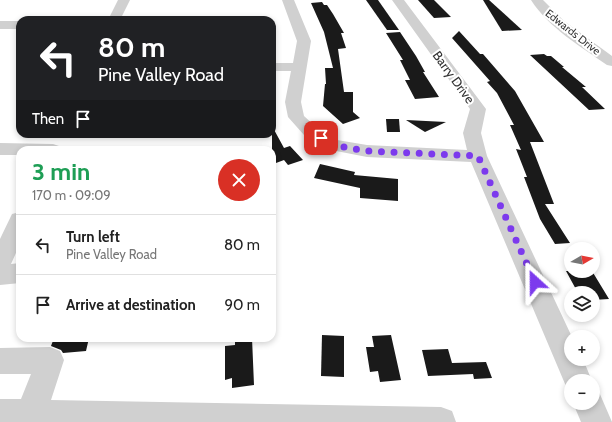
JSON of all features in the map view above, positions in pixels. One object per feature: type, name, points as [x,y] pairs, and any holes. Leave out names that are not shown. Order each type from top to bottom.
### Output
[{"type":"street","points":[[116,16],[124,0]]},
{"type":"street","points":[[288,0],[304,41],[298,67],[293,102],[296,117],[310,131],[332,145],[367,151],[478,156]]},
{"type":"street","name":"Barry Drive","points":[[398,0],[478,110],[472,133],[478,156],[575,374]]},
{"type":"street","name":"Edwards Drive","points":[[537,0],[539,5],[559,24],[612,62]]},
{"type":"street","points":[[0,25],[16,25]]},
{"type":"street","points":[[276,67],[298,67]]},
{"type":"street","points":[[0,149],[16,149]]},
{"type":"street","points":[[0,263],[16,234]]},
{"type":"street","points":[[0,275],[16,273]]},
{"type":"street","points":[[0,361],[50,360],[30,414]]},
{"type":"street","points":[[591,410],[597,422]]},
{"type":"street","points":[[0,414],[441,422]]},
{"type":"building","points":[[366,0],[378,0],[399,30],[387,30]]},
{"type":"building","points":[[418,0],[434,0],[451,17],[434,18]]},
{"type":"building","points":[[483,0],[489,0],[522,30],[502,31]]},
{"type":"building","points":[[322,2],[324,5],[327,5],[344,33],[341,33],[346,48],[338,49],[344,92],[353,92],[353,112],[360,118],[343,124],[323,106],[326,84],[325,68],[333,68],[324,32],[311,3]]},
{"type":"building","points":[[459,31],[480,54],[483,54],[515,91],[544,142],[530,142],[554,204],[545,204],[569,242],[555,244],[540,219],[524,177],[527,177],[516,149],[521,150],[510,125],[514,125],[497,93],[487,82],[490,81],[452,38]]},
{"type":"building","points":[[400,32],[416,56],[425,72],[423,72],[439,97],[415,99],[405,80],[410,80],[400,60],[403,60],[386,33]]},
{"type":"building","points":[[544,54],[551,56],[564,67],[562,67],[586,87],[582,87],[605,109],[589,110],[530,55]]},
{"type":"building","points":[[386,119],[399,119],[400,132],[387,132]]},
{"type":"building","points":[[406,120],[446,122],[425,132]]},
{"type":"building","points":[[276,133],[284,148],[290,146],[303,160],[288,165],[284,160],[276,163],[276,146],[272,146],[272,138],[276,138]]},
{"type":"building","points":[[320,164],[355,172],[354,175],[398,179],[398,201],[360,198],[360,188],[314,178]]},
{"type":"building","points":[[570,278],[596,278],[609,299],[600,300],[600,286],[574,286]]},
{"type":"building","points":[[322,335],[344,336],[344,377],[321,376]]},
{"type":"building","points":[[391,335],[401,380],[380,382],[378,371],[370,372],[366,347],[374,347],[372,336]]},
{"type":"building","points":[[52,342],[88,342],[86,351],[63,353],[61,350],[51,346]]},
{"type":"building","points":[[235,342],[252,342],[254,385],[232,388],[232,378],[225,380],[225,346],[235,345]]},
{"type":"building","points":[[448,349],[452,363],[486,362],[492,378],[474,379],[473,374],[428,376],[422,350]]},
{"type":"route","points":[[321,138],[332,145],[367,151],[478,156],[535,282]]}]
